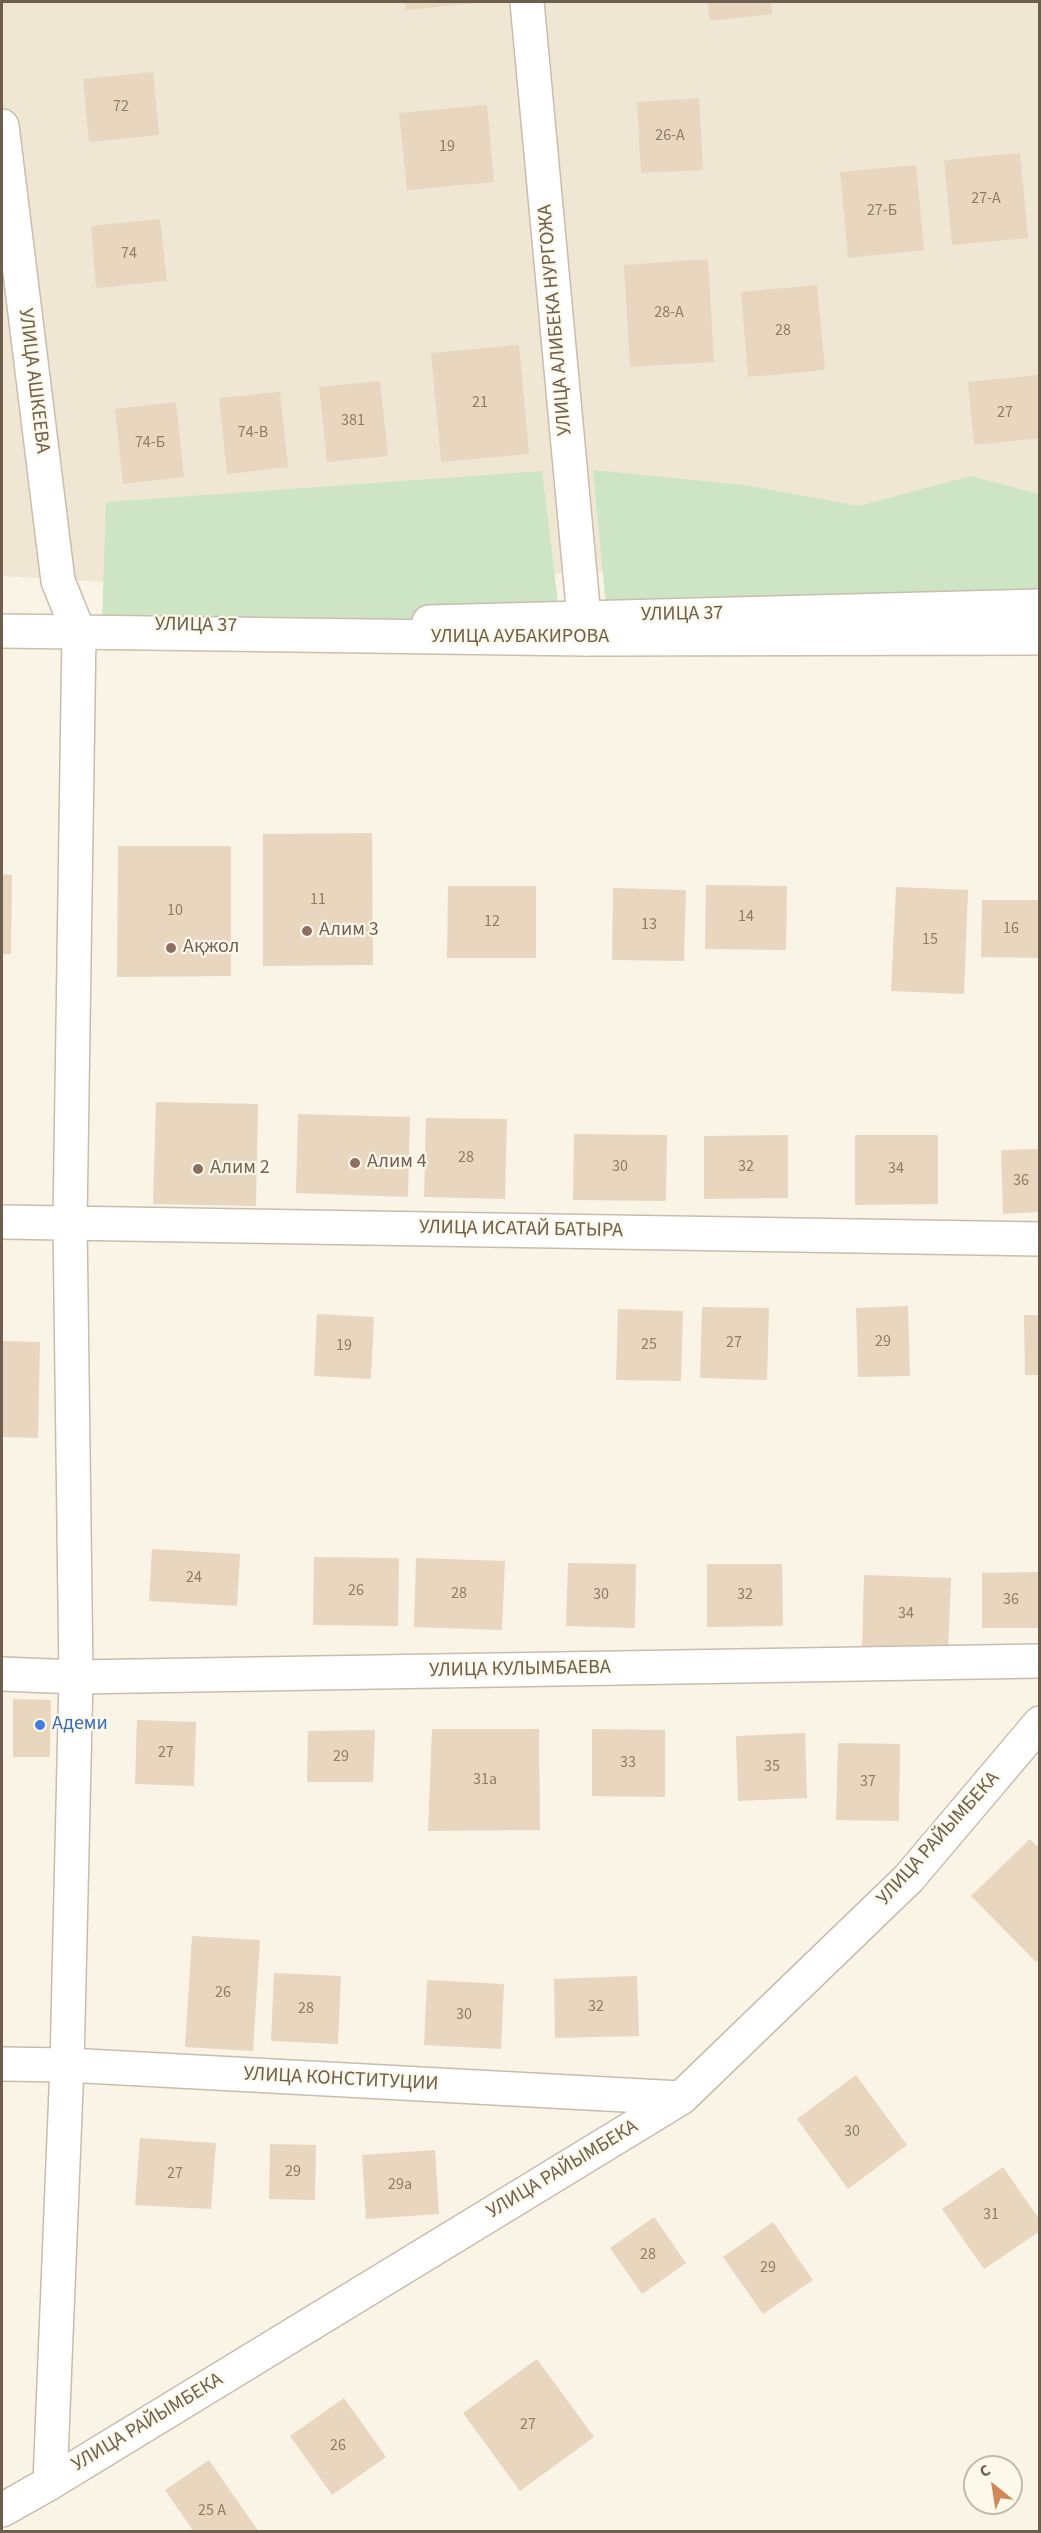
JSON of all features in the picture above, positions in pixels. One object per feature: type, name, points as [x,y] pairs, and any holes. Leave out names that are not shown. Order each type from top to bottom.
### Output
[{"type":"street","name":"УЛИЦА АЛИБЕКА НУРГОЖА","points":[[527,2],[586,639]]},
{"type":"street","name":"УЛИЦА АШКЕЕВА","points":[[2,126],[58,581],[79,633]]},
{"type":"street","name":"УЛИЦА 37","points":[[2,616],[182,628],[1040,606]]},
{"type":"street","name":"УЛИЦА АУБАКИРОВА","points":[[2,631],[586,639],[1040,638]]},
{"type":"street","points":[[20,2497],[67,2065],[76,1677],[70,1222],[79,633]]},
{"type":"street","name":"УЛИЦА ИСАТАЙ БАТЫРА","points":[[2,1222],[1040,1239]]},
{"type":"street","name":"УЛИЦА КУЛЫМБАЕВА","points":[[2,1674],[76,1677],[1040,1661]]},
{"type":"street","name":"УЛИЦА РАЙЫМБЕКА","points":[[20,2497],[681,2098],[909,1878],[1040,1724]]},
{"type":"street","name":"УЛИЦА КОНСТИТУЦИИ","points":[[2,2064],[67,2065],[681,2098]]},
{"type":"shaded area","points":[[2,2],[1039,2],[1039,551],[227,589],[2,576]]},
{"type":"green space","points":[[593,470],[744,485],[859,506],[970,476],[1039,494],[1039,606],[607,617]]},
{"type":"green space","points":[[542,471],[560,619],[102,623],[106,502]]},
{"type":"building","points":[[405,2],[475,2],[475,3],[406,10]]},
{"type":"building","points":[[707,2],[771,2],[772,14],[710,21]]},
{"type":"building","points":[[153,72],[159,135],[89,142],[83,79]]},
{"type":"building","points":[[699,98],[703,170],[641,173],[637,102]]},
{"type":"building","points":[[487,105],[494,182],[407,190],[399,113]]},
{"type":"building","points":[[1020,153],[1028,238],[952,245],[944,160]]},
{"type":"building","points":[[916,165],[924,250],[848,258],[840,172]]},
{"type":"building","points":[[160,219],[167,281],[96,288],[91,226]]},
{"type":"building","points":[[708,259],[714,362],[630,367],[624,265]]},
{"type":"building","points":[[817,285],[825,370],[748,377],[741,292]]},
{"type":"building","points":[[519,345],[529,454],[441,462],[431,353]]},
{"type":"building","points":[[1038,375],[1040,438],[974,445],[968,382]]},
{"type":"building","points":[[380,381],[388,456],[327,462],[319,387]]},
{"type":"building","points":[[280,392],[288,467],[227,474],[219,398]]},
{"type":"building","points":[[176,402],[184,477],[123,484],[115,409]]},
{"type":"building","points":[[372,833],[373,965],[263,966],[263,834]]},
{"type":"building","points":[[118,846],[231,846],[231,976],[117,977]]},
{"type":"building","points":[[2,874],[12,875],[11,954],[2,954]]},
{"type":"building","points":[[706,885],[787,886],[786,950],[705,949]]},
{"type":"building","points":[[448,886],[536,886],[536,958],[447,958]]},
{"type":"building","points":[[896,887],[968,890],[964,994],[891,991]]},
{"type":"building","points":[[613,888],[686,890],[684,961],[612,960]]},
{"type":"building","points":[[982,900],[1040,900],[1040,958],[981,957]]},
{"type":"building","points":[[156,1102],[258,1104],[256,1206],[153,1204]]},
{"type":"building","points":[[298,1114],[410,1117],[408,1197],[296,1193]]},
{"type":"building","points":[[426,1118],[507,1119],[505,1199],[424,1197]]},
{"type":"building","points":[[574,1134],[667,1135],[666,1201],[573,1200]]},
{"type":"building","points":[[788,1135],[788,1198],[704,1199],[704,1136]]},
{"type":"building","points":[[855,1135],[938,1135],[938,1204],[855,1205]]},
{"type":"building","points":[[1040,1149],[1040,1212],[1003,1214],[1001,1150]]},
{"type":"building","points":[[908,1306],[910,1376],[858,1377],[856,1308]]},
{"type":"building","points":[[702,1307],[769,1308],[767,1380],[700,1378]]},
{"type":"building","points":[[618,1309],[683,1311],[681,1381],[616,1380]]},
{"type":"building","points":[[317,1314],[374,1317],[371,1379],[314,1376]]},
{"type":"building","points":[[1024,1315],[1040,1315],[1040,1375],[1025,1375]]},
{"type":"building","points":[[2,1341],[40,1342],[38,1438],[2,1437]]},
{"type":"building","points":[[152,1549],[240,1554],[237,1606],[149,1601]]},
{"type":"building","points":[[314,1557],[399,1558],[398,1626],[313,1625]]},
{"type":"building","points":[[416,1558],[505,1561],[502,1630],[414,1627]]},
{"type":"building","points":[[568,1563],[636,1564],[635,1628],[566,1626]]},
{"type":"building","points":[[707,1564],[782,1564],[783,1626],[707,1627]]},
{"type":"building","points":[[1040,1572],[1040,1628],[982,1628],[982,1573]]},
{"type":"building","points":[[864,1575],[951,1578],[948,1652],[862,1649]]},
{"type":"building","points":[[13,1699],[51,1700],[50,1757],[13,1757]]},
{"type":"building","points":[[137,1720],[196,1722],[194,1786],[135,1784]]},
{"type":"building","points":[[432,1729],[539,1729],[540,1830],[428,1831]]},
{"type":"building","points":[[592,1729],[665,1730],[665,1797],[592,1796]]},
{"type":"building","points":[[375,1730],[373,1782],[307,1782],[308,1731]]},
{"type":"building","points":[[805,1733],[807,1798],[738,1801],[736,1736]]},
{"type":"building","points":[[838,1743],[900,1744],[899,1821],[836,1820]]},
{"type":"building","points":[[1030,1839],[1040,1849],[1040,1958],[1036,1962],[971,1896]]},
{"type":"building","points":[[192,1936],[260,1940],[253,2051],[185,2047]]},
{"type":"building","points":[[274,1973],[341,1976],[338,2044],[271,2041]]},
{"type":"building","points":[[637,1976],[639,2036],[555,2038],[554,1979]]},
{"type":"building","points":[[427,1980],[504,1984],[501,2049],[424,2045]]},
{"type":"building","points":[[856,2075],[907,2145],[848,2189],[797,2119]]},
{"type":"building","points":[[140,2138],[216,2143],[211,2209],[135,2205]]},
{"type":"building","points":[[270,2144],[316,2145],[315,2200],[269,2199]]},
{"type":"building","points":[[435,2150],[439,2214],[366,2219],[362,2155]]},
{"type":"building","points":[[1003,2167],[1040,2220],[1040,2231],[984,2269],[942,2209]]},
{"type":"building","points":[[654,2217],[686,2263],[642,2294],[610,2248]]},
{"type":"building","points":[[773,2222],[813,2280],[763,2314],[723,2257]]},
{"type":"building","points":[[537,2359],[594,2437],[520,2491],[463,2413]]},
{"type":"building","points":[[344,2398],[386,2457],[332,2495],[290,2436]]},
{"type":"building","points":[[209,2460],[259,2532],[194,2532],[165,2490]]},
{"type":"place","name":"Алим 3","points":[[307,931]]},
{"type":"place","name":"Ақжол","points":[[171,948]]},
{"type":"place","name":"Алим 4","points":[[355,1163]]},
{"type":"place","name":"Алим 2","points":[[198,1169]]},
{"type":"place","name":"Адеми","points":[[40,1725]]}]
